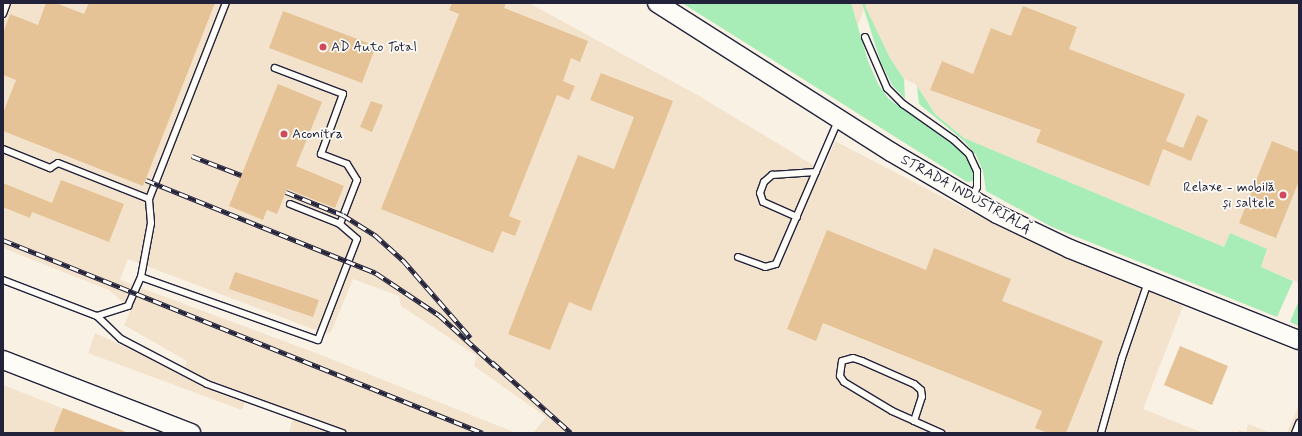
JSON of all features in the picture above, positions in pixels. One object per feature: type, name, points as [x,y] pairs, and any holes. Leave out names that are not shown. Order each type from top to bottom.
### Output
[{"type":"street","name":"STRADA INDUSTRIALĂ","points":[[657,3],[839,120],[972,199],[1038,235],[1299,340]]},
{"type":"street","points":[[3,360],[191,433]]},
{"type":"lane","points":[[3,14],[7,3]]},
{"type":"lane","points":[[97,316],[128,306],[141,277],[151,223],[149,199],[226,3]]},
{"type":"lane","points":[[865,37],[873,61],[887,88],[903,104],[954,140],[968,154],[977,171],[977,186],[972,199]]},
{"type":"lane","points":[[275,68],[343,94],[321,154],[347,164],[356,180],[340,224]]},
{"type":"lane","points":[[738,257],[765,267],[772,266],[780,257],[839,120]]},
{"type":"lane","points":[[3,150],[50,168],[58,163],[149,199]]},
{"type":"lane","points":[[797,217],[763,202],[760,194],[764,182],[772,175],[816,172]]},
{"type":"lane","points":[[141,277],[318,340],[357,239],[340,224],[290,204]]},
{"type":"lane","points":[[1101,433],[1122,358],[1150,279]]},
{"type":"lane","points":[[3,280],[97,316],[121,339],[207,384],[342,433]]},
{"type":"lane","points":[[914,421],[922,397],[917,387],[862,361],[853,358],[842,361],[840,376],[844,382],[857,392],[914,421],[941,433]]},
{"type":"lane","points":[[1295,433],[1299,423]]},
{"type":"shaded area","points":[[3,3],[529,3],[699,96],[823,171],[835,141],[1006,230],[1183,306],[1143,409],[1203,433],[533,433],[546,417],[474,366],[477,356],[401,306],[399,296],[353,279],[331,332],[326,334],[128,259],[120,280],[321,355],[516,433],[291,433],[289,432],[294,416],[246,400],[242,410],[88,353],[95,333],[183,374],[187,361],[124,325],[131,309],[109,290],[3,248]]},
{"type":"shaded area","points":[[706,3],[1299,3],[1299,283],[1261,267],[1267,250],[1230,233],[1224,247],[964,138],[935,114],[915,84],[904,79],[890,58],[865,7],[833,86]]},
{"type":"shaded area","points":[[3,385],[126,433],[3,433]]},
{"type":"shaded area","points":[[1299,405],[1299,433],[1287,433]]},
{"type":"shaded area","points":[[1248,424],[1271,433],[1238,433],[1239,430],[1246,432]]},
{"type":"green space","points":[[682,3],[851,3],[868,61],[878,84],[889,99],[956,147],[970,162],[974,172],[973,181],[967,182]]},
{"type":"green space","points":[[862,3],[867,3],[865,6],[890,58],[904,79],[905,99],[892,85],[881,63]]},
{"type":"green space","points":[[917,86],[935,114],[964,138],[1224,247],[1230,233],[1267,249],[1261,267],[1293,281],[1277,317],[1052,227],[986,191],[983,171],[976,155],[964,141],[919,104]]},
{"type":"green space","points":[[1299,300],[1299,326],[1290,322]]},
{"type":"building","points":[[46,3],[56,3],[84,14],[89,3],[215,3],[143,186],[3,131],[3,113],[16,80],[3,75],[3,33],[10,14],[38,25]]},
{"type":"building","points":[[452,3],[506,3],[504,8],[588,41],[580,62],[571,58],[563,81],[575,86],[569,100],[557,95],[509,216],[521,221],[515,236],[502,231],[493,253],[381,209],[459,14],[449,10]]},
{"type":"building","points":[[1023,6],[1077,27],[1069,49],[1185,94],[1166,141],[1183,148],[1197,115],[1208,120],[1191,161],[1163,149],[1149,186],[1036,142],[1041,130],[930,90],[942,61],[973,74],[991,28],[1011,36]]},
{"type":"building","name":"AD Auto Total","points":[[283,11],[376,46],[362,83],[269,48]]},
{"type":"building","points":[[601,73],[673,101],[591,311],[569,302],[550,350],[508,334],[578,155],[614,169],[634,117],[590,100]]},
{"type":"building","name":"Aconitra","points":[[278,84],[322,102],[296,166],[344,186],[335,208],[287,189],[277,214],[267,210],[263,220],[229,206]]},
{"type":"building","points":[[371,101],[383,105],[372,132],[360,127]]},
{"type":"building","points":[[1272,141],[1299,152],[1299,181],[1276,238],[1239,223]]},
{"type":"building","points":[[61,180],[124,204],[109,242],[32,212],[30,218],[3,207],[3,183],[52,203]]},
{"type":"building","points":[[827,230],[926,270],[934,248],[1011,279],[1002,301],[1103,341],[1066,433],[1048,433],[1035,428],[1042,411],[823,323],[816,341],[787,329]]},
{"type":"building","points":[[235,272],[319,300],[313,317],[229,289]]},
{"type":"building","points":[[1180,346],[1228,366],[1212,405],[1164,385]]},
{"type":"building","points":[[63,408],[126,432],[126,433],[53,433]]},
{"type":"railway","points":[[192,156],[241,175]]},
{"type":"railway","points":[[146,180],[376,273],[439,315],[495,366]]},
{"type":"railway","points":[[286,192],[343,215],[375,235],[403,260],[471,338]]},
{"type":"railway","points":[[3,240],[483,433]]},
{"type":"railway","points":[[492,362],[571,433]]},
{"type":"place","name":"AD Auto Total","points":[[323,47]]},
{"type":"place","name":"Aconitra","points":[[284,134]]},
{"type":"place","name":"Relaxe - mobilă și saltele","points":[[1283,195]]}]
